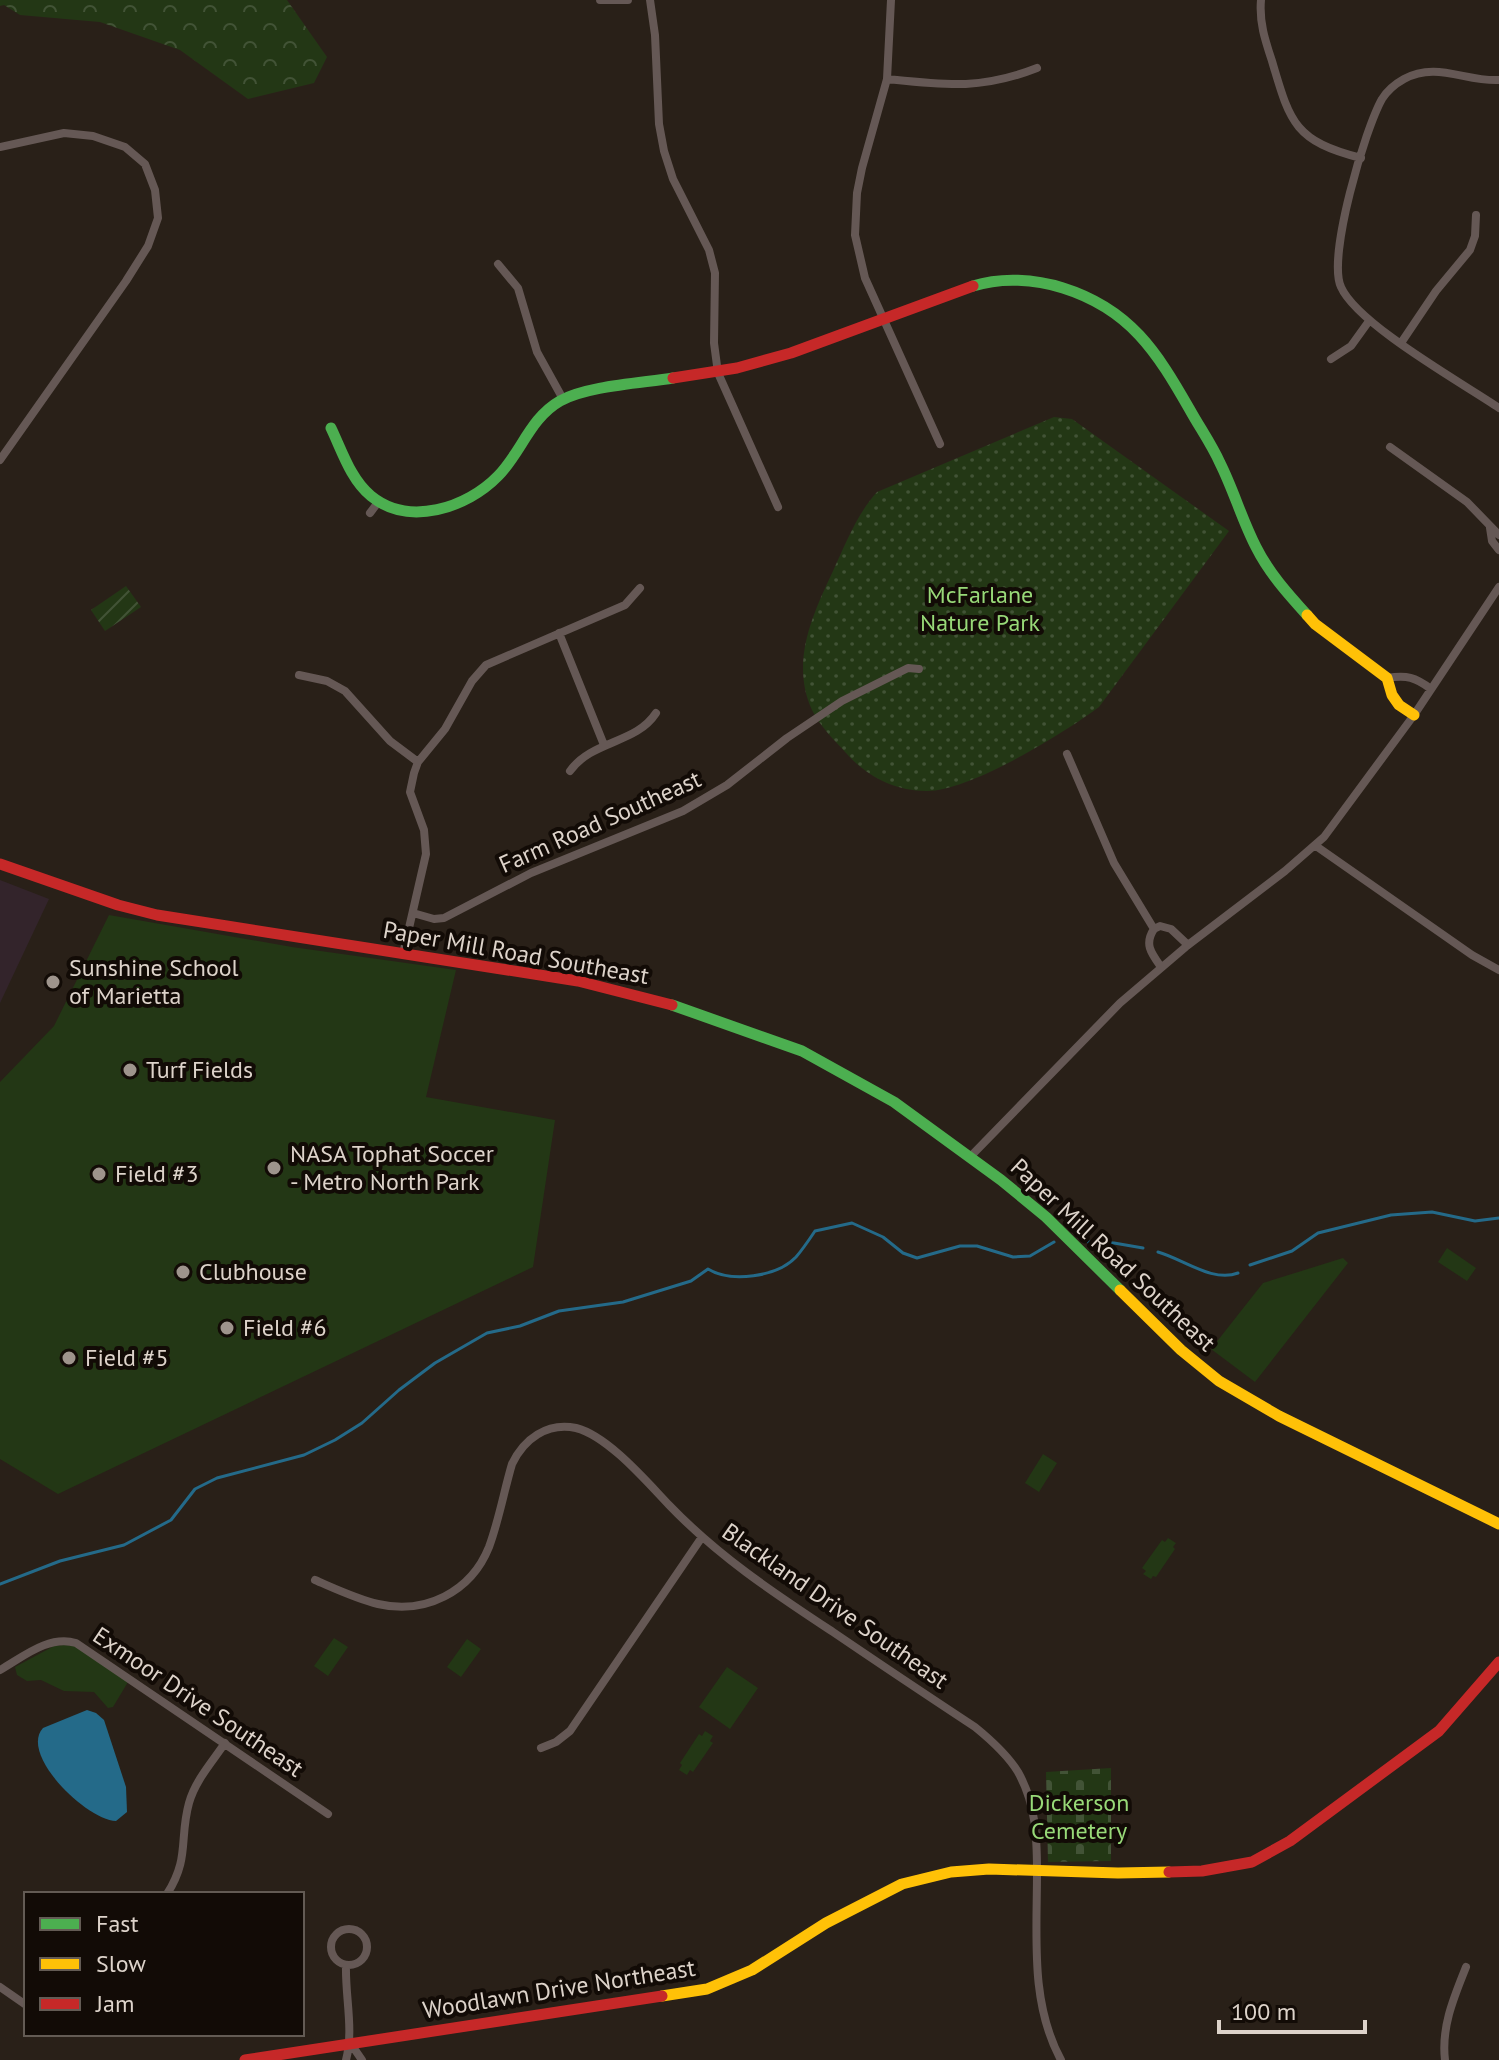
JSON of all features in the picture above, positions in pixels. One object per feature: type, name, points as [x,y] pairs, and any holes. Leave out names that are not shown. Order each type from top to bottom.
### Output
[{"type":"street","points":[[600,0],[628,0]]},
{"type":"street","points":[[650,0],[655,35],[659,124],[664,151],[673,179],[709,250],[715,273],[714,343],[718,373],[778,507]]},
{"type":"street","points":[[891,0],[887,79],[862,168],[855,215],[858,255],[865,278],[940,444]]},
{"type":"street","points":[[1261,0],[1261,25],[1292,120],[1312,140],[1361,158]]},
{"type":"street","points":[[887,79],[979,85],[1037,68]]},
{"type":"street","points":[[1499,80],[1431,70],[1407,78],[1387,91],[1361,158],[1338,243],[1337,273],[1340,286],[1351,303],[1369,321],[1499,408]]},
{"type":"street","points":[[0,147],[64,133],[93,136],[115,143],[133,152],[145,164],[156,199],[158,218],[148,246],[0,460]]},
{"type":"street","points":[[1401,343],[1436,291],[1470,250],[1475,236],[1476,215]]},
{"type":"street","points":[[498,264],[518,288],[537,352],[563,399]]},
{"type":"street","points":[[331,428],[363,488],[379,501],[403,511],[442,510],[474,495],[497,478],[533,423],[563,399],[576,394],[718,373],[791,353],[980,284],[1016,280],[1067,288],[1089,296],[1139,332],[1190,409],[1220,462],[1256,548],[1273,576],[1315,624],[1387,678],[1399,705],[1414,715]]},
{"type":"street","points":[[1331,359],[1351,346],[1369,321]]},
{"type":"street","points":[[1390,447],[1467,502],[1499,535]]},
{"type":"street","points":[[370,513],[379,501]]},
{"type":"street","points":[[1490,528],[1492,541],[1499,550]]},
{"type":"street","points":[[971,1156],[1089,1032],[1161,967],[1316,846],[1414,715],[1499,587]]},
{"type":"street","points":[[403,954],[426,854],[424,830],[410,792],[418,762],[445,729],[472,681],[486,665],[625,605],[640,588]]},
{"type":"street","points":[[559,633],[604,745]]},
{"type":"street","name":"Farm Road Southeast","points":[[413,913],[434,919],[444,918],[531,873],[683,811],[727,785],[787,738],[842,701],[908,668],[919,669]]},
{"type":"street","points":[[299,675],[327,681],[345,691],[390,741],[418,762]]},
{"type":"street","points":[[1387,678],[1405,675],[1416,678],[1431,689]]},
{"type":"street","points":[[570,771],[581,757],[641,729],[650,723],[656,713]]},
{"type":"street","points":[[1067,754],[1114,863],[1154,929]]},
{"type":"street","points":[[1316,846],[1472,955],[1499,970]]},
{"type":"street","name":"Paper Mill Road Southeast","points":[[0,864],[132,910],[230,928],[549,976],[635,994],[751,1031],[802,1051],[861,1082],[971,1156],[1038,1210],[1170,1340],[1219,1381],[1279,1416],[1499,1524]]},
{"type":"street","points":[[1161,967],[1148,947],[1148,938],[1154,929],[1160,926],[1171,929],[1188,945]]},
{"type":"street","name":"Blackland Drive Southeast","points":[[315,1580],[377,1604],[402,1607],[427,1604],[453,1592],[473,1574],[488,1549],[512,1464],[517,1453],[532,1437],[551,1429],[576,1429],[602,1442],[702,1537],[761,1585],[993,1742],[1017,1770],[1035,1814],[1040,1996],[1048,2033],[1061,2060]]},
{"type":"street","points":[[541,1748],[556,1742],[570,1731],[702,1537]]},
{"type":"street","name":"Exmoor Drive Southeast","points":[[0,1670],[50,1642],[76,1643],[328,1814]]},
{"type":"street","name":"Woodlawn Drive Northeast","points":[[245,2060],[707,1989],[752,1970],[826,1923],[902,1884],[951,1872],[989,1869],[1118,1873],[1202,1871],[1252,1862],[1290,1841],[1439,1731],[1499,1662]]},
{"type":"street","points":[[168,1892],[183,1862],[187,1812],[193,1793],[225,1743]]},
{"type":"street","points":[[348,1929],[357,1931],[367,1944],[366,1952],[355,1964],[346,1965],[338,1961],[331,1946],[334,1938],[348,1929]]},
{"type":"street","points":[[346,1965],[351,2044],[346,2060]]},
{"type":"street","points":[[1445,2060],[1445,2031],[1466,1967]]},
{"type":"street","points":[[0,1987],[24,2004]]},
{"type":"street","points":[[351,2044],[362,2060]]},
{"type":"shaded area","points":[[0,880],[49,899],[0,1003]]},
{"type":"green space","points":[[0,0],[287,0],[327,57],[314,83],[248,99],[180,50],[100,22],[20,15],[4,5],[0,6]]},
{"type":"green space","name":"McFarlane Nature Park","points":[[1054,417],[1072,419],[1229,531],[1099,707],[1016,759],[966,782],[926,791],[882,781],[854,761],[823,727],[812,710],[803,674],[812,621],[847,540],[877,492]]},
{"type":"green space","points":[[126,586],[141,607],[105,631],[91,610]]},
{"type":"green space","name":"NASA Tophat Soccer - Metro North Park","points":[[109,915],[292,947],[456,970],[426,1097],[555,1120],[533,1267],[58,1494],[0,1459],[0,1082],[54,1026]]},
{"type":"green space","points":[[1447,1248],[1476,1268],[1467,1281],[1438,1262]]},
{"type":"green space","points":[[1343,1258],[1348,1263],[1255,1382],[1211,1349],[1263,1283]]},
{"type":"green space","points":[[1043,1454],[1057,1463],[1039,1492],[1025,1483]]},
{"type":"green space","points":[[1168,1538],[1176,1543],[1175,1549],[1156,1577],[1151,1579],[1143,1574],[1146,1571],[1142,1568],[1162,1540],[1165,1542]]},
{"type":"green space","points":[[334,1638],[348,1647],[328,1676],[314,1666]]},
{"type":"green space","points":[[467,1639],[481,1649],[461,1677],[447,1667]]},
{"type":"green space","points":[[54,1646],[75,1646],[128,1682],[113,1707],[108,1708],[94,1692],[64,1691],[41,1680],[27,1681],[17,1675],[15,1667]]},
{"type":"green space","points":[[727,1667],[758,1688],[730,1729],[699,1707]]},
{"type":"green space","points":[[705,1731],[713,1736],[710,1741],[713,1743],[693,1772],[690,1770],[687,1775],[679,1770],[680,1763],[699,1734],[702,1736]]},
{"type":"green space","name":"Dickerson Cemetery","points":[[1111,1768],[1111,1861],[1048,1862],[1046,1772]]},
{"type":"water","points":[[87,1710],[104,1720],[126,1787],[127,1812],[116,1821],[103,1818],[73,1798],[48,1769],[40,1753],[38,1739],[43,1728]]},
{"type":"waterway","points":[[1250,1265],[1292,1251],[1318,1233],[1391,1215],[1432,1212],[1475,1221],[1499,1218]]},
{"type":"waterway","points":[[0,1584],[60,1561],[124,1545],[171,1520],[195,1489],[217,1478],[304,1455],[335,1440],[362,1423],[435,1363],[487,1333],[520,1326],[559,1311],[623,1302],[691,1281],[708,1269],[741,1277],[766,1273],[788,1264],[815,1231],[852,1223],[917,1258],[960,1246],[977,1246],[1013,1257],[1030,1256],[1054,1242]]},
{"type":"waterway","points":[[1088,1242],[1143,1248]]},
{"type":"waterway","points":[[1158,1252],[1208,1273],[1238,1273]]},
{"type":"traffic: fast","points":[[973,286],[1018,280],[1063,288],[1106,308],[1139,335],[1166,369],[1213,450],[1261,557],[1307,615]]},
{"type":"traffic: fast","points":[[331,428],[352,474],[371,496],[403,510],[437,510],[470,497],[498,476],[533,426],[560,401],[599,388],[673,378]]},
{"type":"traffic: fast","points":[[672,1005],[802,1051],[894,1102],[1046,1217],[1120,1290]]},
{"type":"traffic: slow","points":[[1307,615],[1387,678],[1399,705],[1414,715]]},
{"type":"traffic: slow","points":[[1120,1290],[1181,1350],[1219,1381],[1279,1416],[1499,1524]]},
{"type":"traffic: slow","points":[[662,1996],[707,1989],[752,1970],[826,1923],[902,1884],[951,1872],[989,1869],[1169,1872]]},
{"type":"traffic: jam","points":[[673,378],[737,368],[791,353],[973,286]]},
{"type":"traffic: jam","points":[[0,864],[118,905],[157,915],[578,981],[672,1005]]},
{"type":"traffic: jam","points":[[1169,1872],[1202,1871],[1252,1862],[1290,1841],[1439,1731],[1499,1662]]},
{"type":"traffic: jam","points":[[245,2060],[662,1996]]},
{"type":"place","name":"Sunshine School of Marietta","points":[[53,982]]},
{"type":"place","name":"Turf Fields","points":[[130,1070]]},
{"type":"place","name":"NASA Tophat Soccer - Metro North Park","points":[[274,1168]]},
{"type":"place","name":"Field #3","points":[[99,1174]]},
{"type":"place","name":"Clubhouse","points":[[183,1272]]},
{"type":"place","name":"Field #6","points":[[227,1328]]},
{"type":"place","name":"Field #5","points":[[69,1358]]}]
